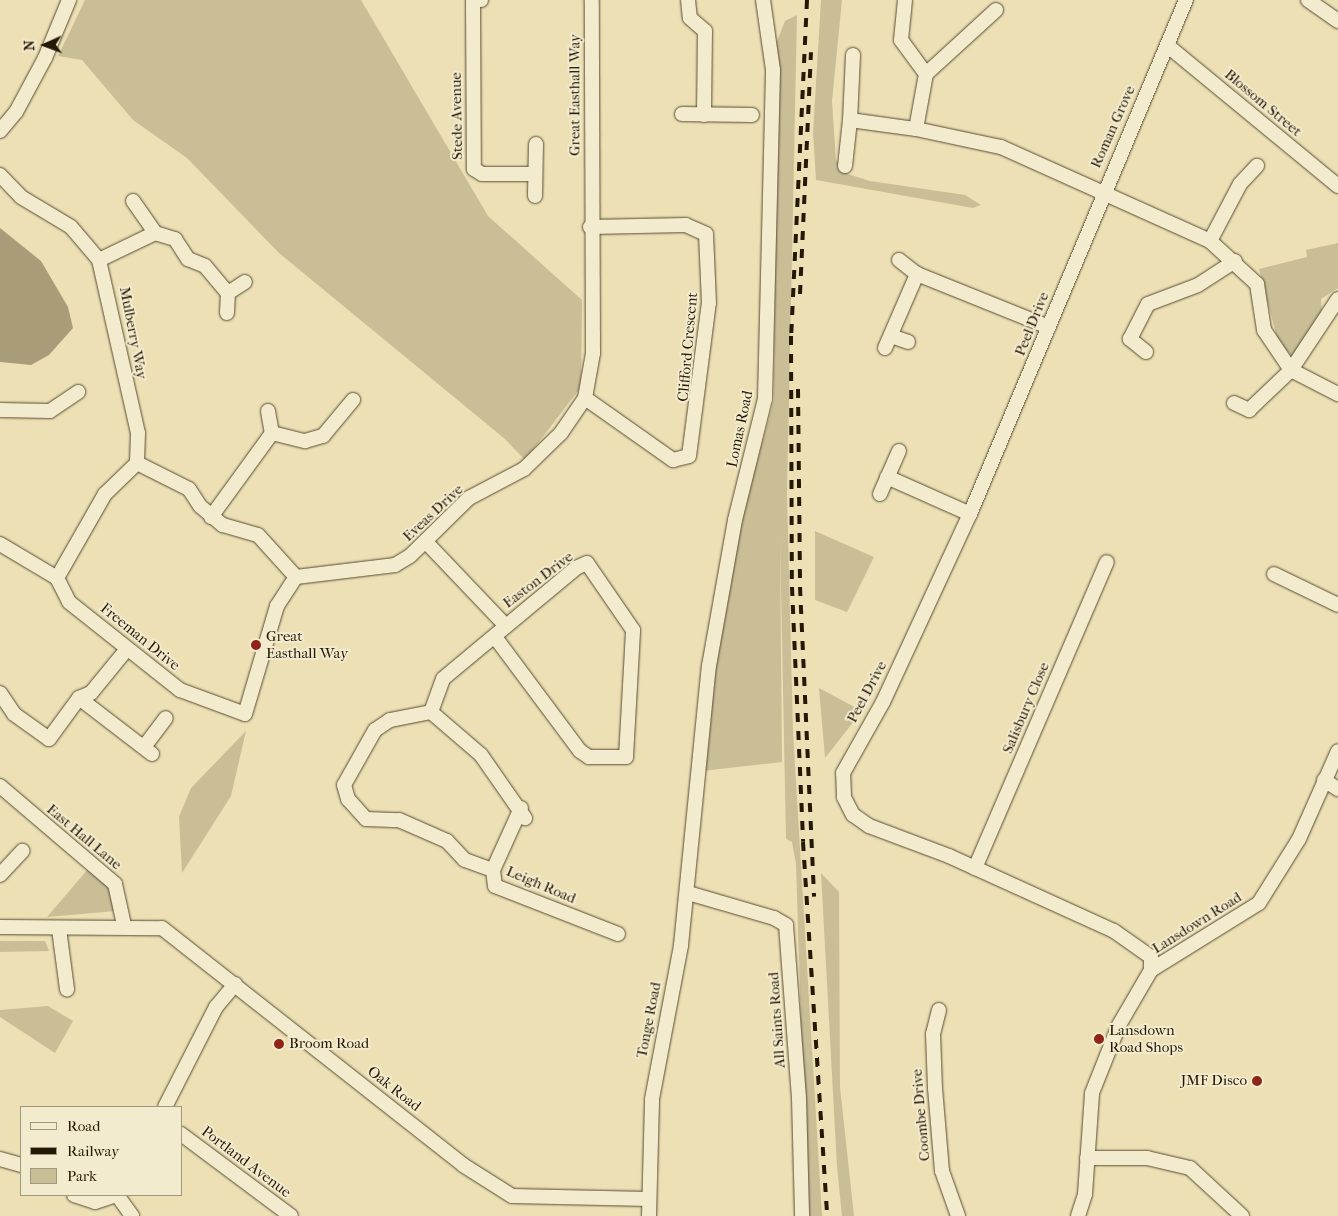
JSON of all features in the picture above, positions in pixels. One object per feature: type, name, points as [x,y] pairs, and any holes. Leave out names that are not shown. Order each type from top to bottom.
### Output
[{"type":"street","points":[[0,131],[16,112],[41,65],[68,0]]},
{"type":"street","name":"Stede Avenue","points":[[481,0],[473,0],[474,169],[482,174],[535,174]]},
{"type":"street","name":"Great Easthall Way","points":[[590,190],[592,0]]},
{"type":"street","points":[[688,0],[690,18],[705,32],[704,114]]},
{"type":"street","name":"Lomas Road","points":[[691,830],[720,594],[765,399],[773,70],[763,0]]},
{"type":"street","points":[[905,0],[901,40],[926,74]]},
{"type":"street","name":"Roman Grove","points":[[1072,268],[1100,194],[1168,46],[1186,0]]},
{"type":"street","points":[[1308,0],[1338,21]]},
{"type":"street","points":[[916,128],[926,74],[996,10]]},
{"type":"street","name":"Blossom Street","points":[[1168,46],[1338,186]]},
{"type":"street","points":[[845,166],[850,120],[853,55]]},
{"type":"street","points":[[682,114],[752,115]]},
{"type":"street","points":[[850,120],[916,128],[1001,147],[1100,194],[1210,241],[1235,261],[1257,284],[1264,330],[1291,370],[1338,394]]},
{"type":"street","points":[[535,196],[536,144]]},
{"type":"street","points":[[1210,241],[1240,184],[1257,166]]},
{"type":"street","name":"Mulberry Way","points":[[0,175],[21,198],[71,227],[99,260],[138,433],[137,464]]},
{"type":"street","name":"Eveas Drive","points":[[296,577],[395,564],[426,542],[469,498],[524,470],[561,433],[585,398],[593,353],[590,190]]},
{"type":"street","points":[[133,201],[155,233],[175,240],[188,259],[205,266],[228,293],[227,313]]},
{"type":"street","name":"Clifford Crescent","points":[[585,398],[672,460],[689,456],[709,303],[706,234],[686,225],[590,227]]},
{"type":"street","points":[[99,260],[155,233]]},
{"type":"street","points":[[899,260],[917,274],[1049,327]]},
{"type":"street","points":[[1146,352],[1130,339],[1148,304],[1198,285],[1235,261]]},
{"type":"street","name":"Peel Drive","points":[[1072,268],[970,514],[883,702],[843,773],[844,797],[861,820],[975,868],[1138,945],[1151,957],[1152,970]]},
{"type":"street","points":[[908,342],[888,342],[917,274]]},
{"type":"street","points":[[228,293],[245,282]]},
{"type":"street","points":[[1234,404],[1248,410],[1291,370],[1338,299]]},
{"type":"street","points":[[0,410],[50,410],[78,392]]},
{"type":"street","points":[[272,433],[305,441],[322,436],[353,400]]},
{"type":"street","points":[[212,517],[241,470],[259,455],[272,433],[268,411]]},
{"type":"street","points":[[880,494],[899,451]]},
{"type":"street","points":[[0,544],[57,578],[105,494],[137,464],[181,483],[212,517],[258,535],[296,577]]},
{"type":"street","points":[[888,477],[970,514]]},
{"type":"street","name":"Easton Drive","points":[[426,542],[506,625],[587,563],[633,630],[626,757],[589,757],[580,751],[495,637]]},
{"type":"street","name":"Salisbury Close","points":[[975,868],[1108,562]]},
{"type":"street","points":[[1274,574],[1338,605]]},
{"type":"street","name":"Freeman Drive","points":[[57,578],[69,602],[127,649],[194,698],[245,714],[272,620],[296,577]]},
{"type":"street","points":[[493,870],[523,813],[480,755],[431,712],[443,680],[495,637],[506,625]]},
{"type":"street","points":[[0,693],[14,714],[49,739],[79,698],[91,693],[127,649]]},
{"type":"street","points":[[79,698],[148,750],[166,718]]},
{"type":"street","name":"Leigh Road","points":[[431,712],[390,720],[375,730],[344,785],[348,800],[366,819],[399,820],[423,828],[447,841],[465,860],[493,870],[495,886],[618,934]]},
{"type":"street","name":"Lansdown Road","points":[[1078,1216],[1085,1194],[1095,1080],[1119,1025],[1152,970],[1259,903],[1299,839],[1338,751]]},
{"type":"street","points":[[1324,780],[1338,789]]},
{"type":"street","name":"East Hall Lane","points":[[0,786],[115,884],[124,925]]},
{"type":"street","name":"Tonge Road","points":[[649,1216],[652,1099],[688,893],[691,830]]},
{"type":"street","points":[[0,875],[22,850]]},
{"type":"street","name":"All Saints Road","points":[[688,893],[774,918],[786,925],[799,1098],[802,1216]]},
{"type":"street","name":"Oak Road","points":[[0,927],[59,929],[124,925],[168,931],[463,1165],[512,1196],[648,1199]]},
{"type":"street","points":[[59,929],[67,989]]},
{"type":"street","points":[[166,1106],[216,1007],[235,984]]},
{"type":"street","name":"Coombe Drive","points":[[939,1010],[933,1034],[942,1171],[958,1216]]},
{"type":"street","name":"Portland Avenue","points":[[182,1135],[291,1216]]},
{"type":"street","points":[[1087,1158],[1147,1158],[1190,1168],[1242,1216]]},
{"type":"street","points":[[0,1159],[20,1165]]},
{"type":"street","points":[[77,1196],[96,1202],[113,1196]]},
{"type":"street","points":[[117,1196],[132,1216]]},
{"type":"green space","points":[[85,0],[361,0],[488,216],[582,300],[581,387],[525,460],[505,439],[279,253],[187,158],[133,120],[82,60],[58,56]]},
{"type":"green space","points":[[821,0],[842,0],[832,101],[836,160],[848,174],[870,181],[965,195],[981,205],[973,208],[816,180],[813,133]]},
{"type":"green space","points":[[797,15],[787,494],[793,732],[822,1216],[807,1216],[796,864],[792,842],[786,839],[780,538],[782,762],[702,771],[727,571],[774,400],[775,46],[785,21]]},
{"type":"green space","points":[[1338,243],[1338,288],[1321,299],[1322,314],[1292,356],[1278,341],[1259,269],[1307,257],[1306,250]]},
{"type":"green space","points":[[815,531],[874,557],[847,612],[815,600]]},
{"type":"green space","points":[[819,688],[862,711],[825,758]]},
{"type":"green space","points":[[246,731],[231,796],[182,873],[179,817],[191,788]]},
{"type":"green space","points":[[88,869],[112,889],[116,911],[47,917]]},
{"type":"green space","points":[[821,873],[839,892],[840,1087],[854,1216],[842,1216],[837,1167]]},
{"type":"green space","points":[[0,941],[45,941],[49,951],[0,952]]},
{"type":"green space","points":[[48,1006],[73,1021],[55,1053],[0,1017],[0,1010]]},
{"type":"shaded area","points":[[0,228],[41,261],[68,307],[73,328],[49,355],[31,365],[0,362]]},
{"type":"railway","points":[[807,0],[791,336],[792,587],[803,842],[827,1216]]},
{"type":"railway","points":[[800,294],[811,52]]},
{"type":"railway","points":[[798,389],[800,587],[814,897]]},
{"type":"place","name":"Great Easthall Way","points":[[256,645]]},
{"type":"place","name":"Lansdown Road Shops","points":[[1099,1039]]},
{"type":"place","name":"Broom Road","points":[[279,1044]]},
{"type":"place","name":"JMF Disco","points":[[1257,1081]]}]
